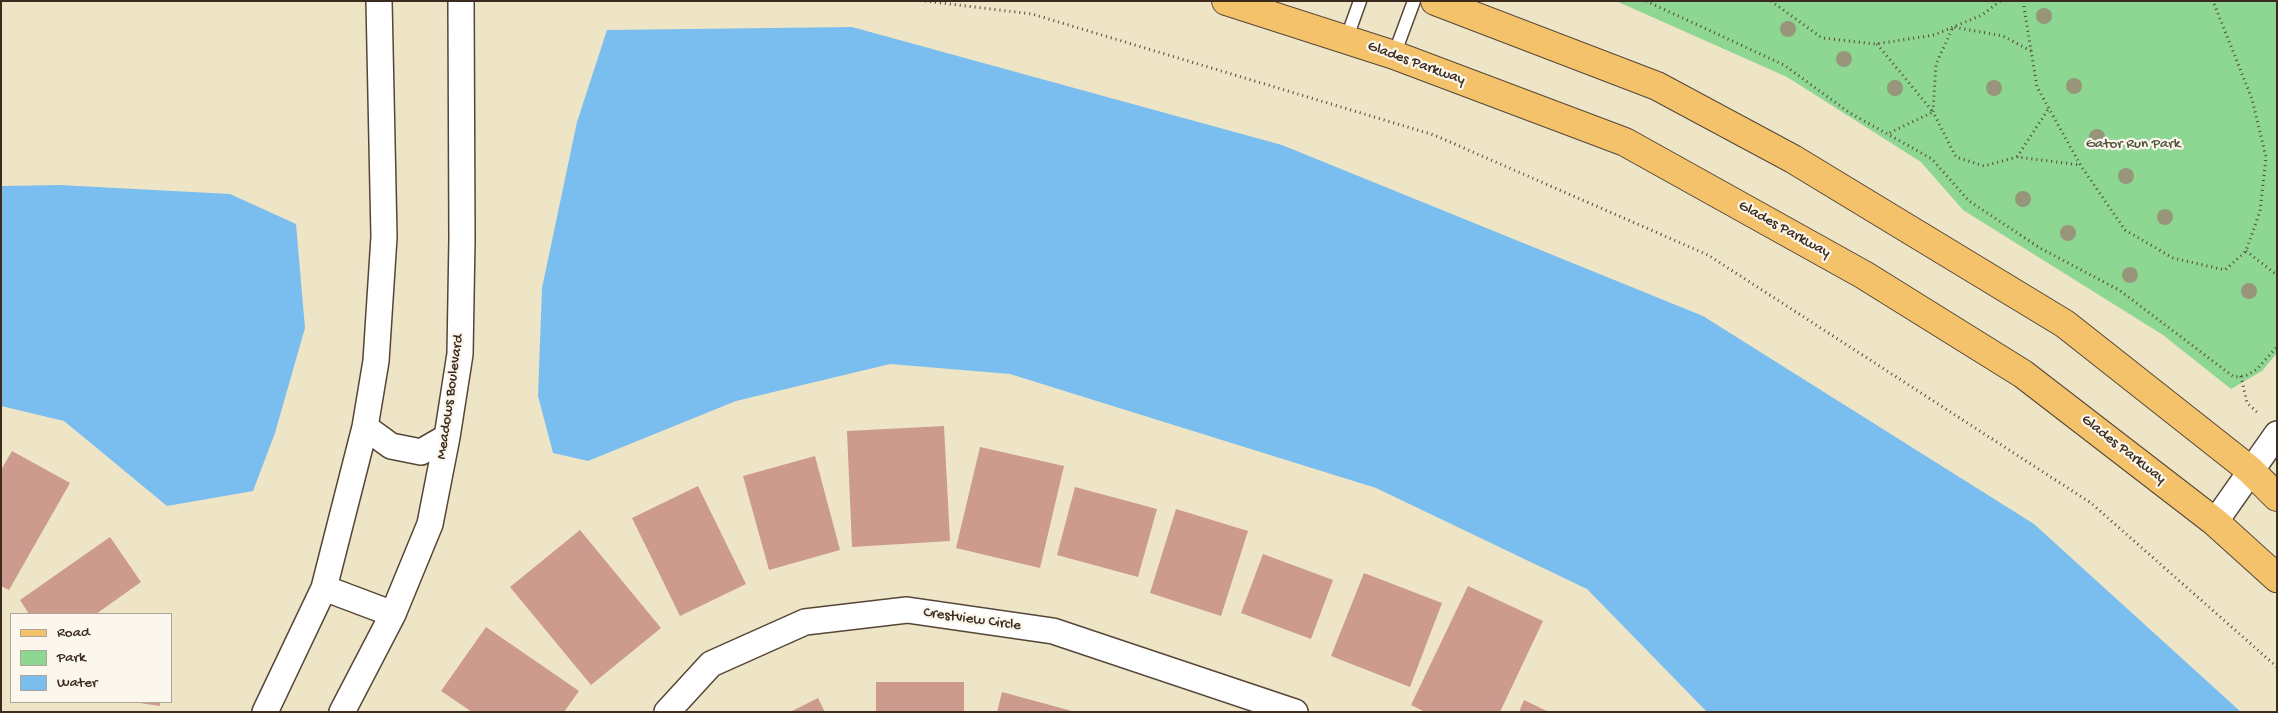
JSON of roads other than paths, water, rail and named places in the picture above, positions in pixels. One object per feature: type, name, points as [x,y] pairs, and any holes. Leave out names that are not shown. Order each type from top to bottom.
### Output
[{"type":"main road","name":"Glades Parkway","points":[[1226,1],[1394,55],[1625,142],[1864,275],[2023,374],[2215,522],[2277,578]]},
{"type":"main road","points":[[1435,1],[1657,86],[1793,158],[2065,324],[2250,470],[2277,497]]},
{"type":"street","points":[[265,712],[324,588],[365,427],[376,361],[384,237],[379,1]]},
{"type":"street","name":"Meadows Boulevard","points":[[342,712],[393,614],[430,524],[448,438],[460,354],[462,239],[461,1]]},
{"type":"street","points":[[2215,522],[2250,470],[2269,425]]},
{"type":"street","points":[[365,427],[391,446],[421,452],[448,438]]},
{"type":"street","points":[[324,588],[393,614]]},
{"type":"street","name":"Crestview Circle","points":[[667,712],[711,664],[805,622],[907,610],[1053,632],[1295,712]]},
{"type":"lane","points":[[1346,40],[1360,1]]},
{"type":"lane","points":[[1394,55],[1414,1]]},
{"type":"water","points":[[852,27],[1282,145],[1703,316],[2034,524],[2241,712],[1707,712],[1587,589],[1376,488],[1010,374],[890,364],[736,401],[588,461],[553,453],[538,396],[542,288],[577,122],[607,30]]},
{"type":"water","points":[[60,185],[230,194],[296,224],[305,328],[275,433],[253,491],[167,506],[64,421],[1,406],[1,186]]},
{"type":"park label","name":"Gator Run Park","points":[[2133,145]]}]
